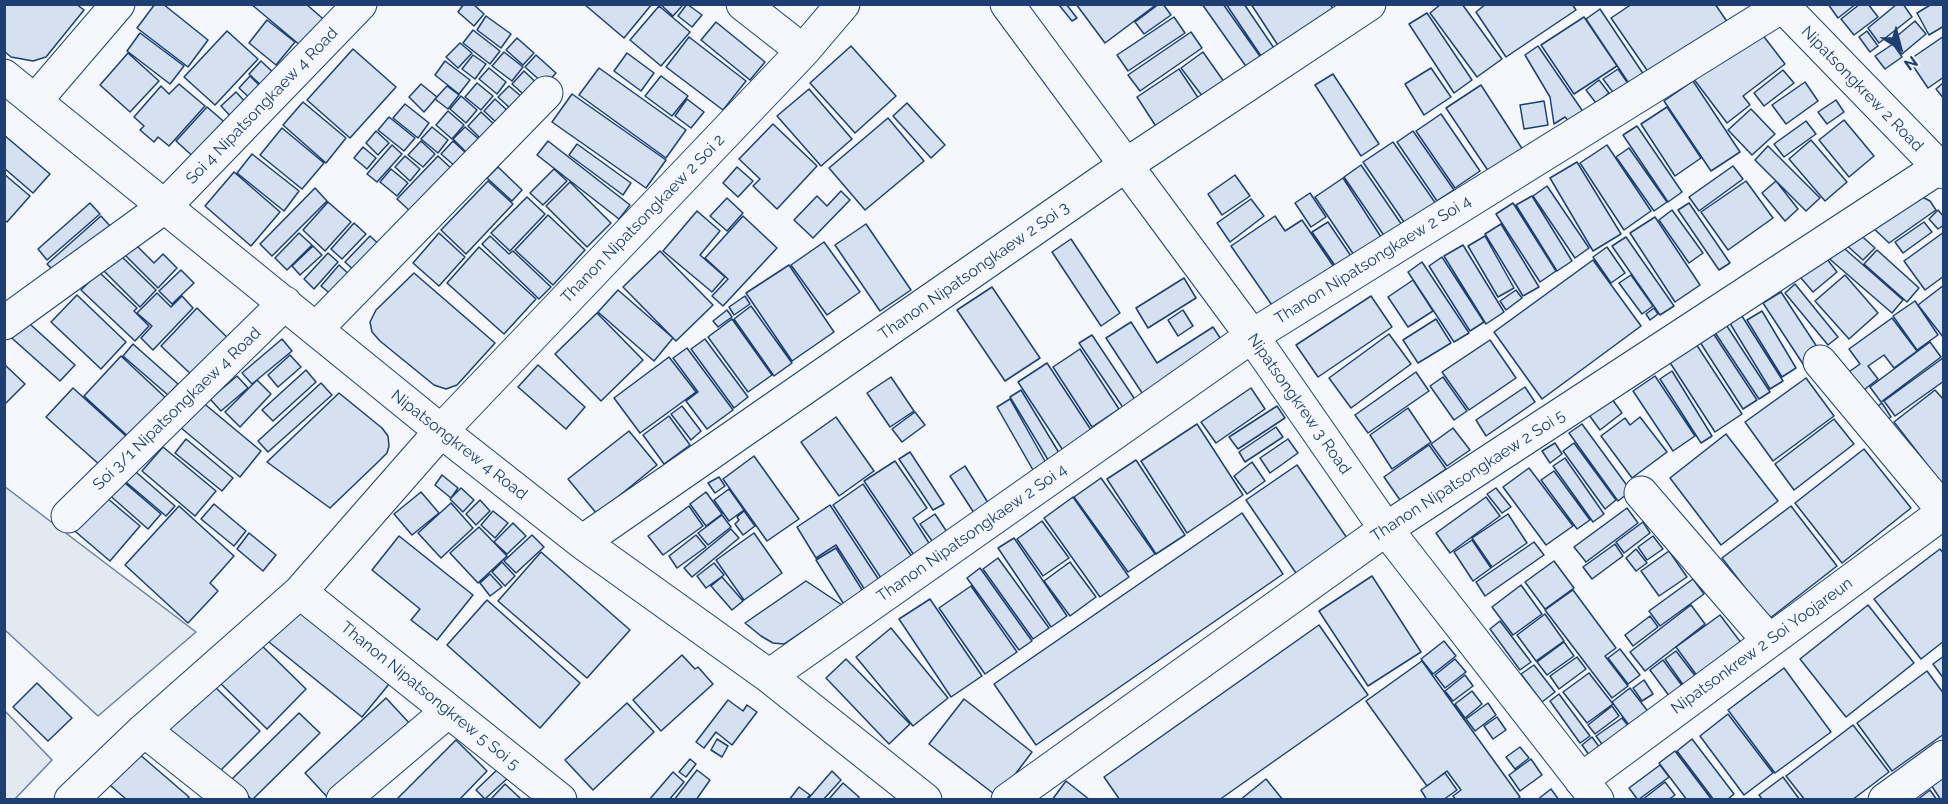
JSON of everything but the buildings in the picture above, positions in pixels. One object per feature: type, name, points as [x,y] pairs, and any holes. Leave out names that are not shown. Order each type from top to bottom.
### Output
[{"type":"street","points":[[35,101],[118,4]]},
{"type":"street","name":"Soi 4 Nipatsongkaew 4 Road","points":[[4,323],[164,207],[360,4]]},
{"type":"street","points":[[743,4],[803,51]]},
{"type":"street","name":"Thanon Nipatsongkaew 2 Soi 2","points":[[70,800],[144,730],[300,592],[441,431],[803,51],[843,4]]},
{"type":"street","name":"Nipatsongkrew 3 Road","points":[[1007,4],[1252,336],[1386,529],[1589,790]]},
{"type":"street","name":"Thanon Nipatsongkaew 2 Soi 3","points":[[582,542],[1126,165],[1369,4]]},
{"type":"street","name":"Nipatsongkrew 2 Road","points":[[1782,5],[1941,170]]},
{"type":"street","name":"Thanon Nipatsongkaew 2 Soi 4","points":[[769,676],[1252,336],[1782,5]]},
{"type":"street","name":"Nipatsongkrew 4 Road","points":[[4,76],[441,431],[582,542],[769,676],[925,800]]},
{"type":"street","points":[[316,329],[546,93]]},
{"type":"street","name":"Thanon Nipatsongkaew 2 Soi 5","points":[[1008,800],[1386,529],[1941,170]]},
{"type":"street","name":"Soi 3/1 Nipatsongkaew 4 Road","points":[[68,516],[285,303]]},
{"type":"street","points":[[1820,362],[1944,512]]},
{"type":"street","points":[[1641,493],[1768,641]]},
{"type":"street","name":"Nipatsonkrew 2 Soi Yoojareun","points":[[1589,790],[1768,641],[1944,512]]},
{"type":"street","name":"Thanon Nipatsongkrew 5 Soi 5","points":[[300,592],[560,800]]},
{"type":"street","points":[[343,800],[448,711]]},
{"type":"street","points":[[144,730],[232,800]]},
{"type":"street","points":[[1886,800],[1944,757]]},
{"type":"shaded area","points":[[4,486],[196,632],[98,716],[6,631],[5,633]]},
{"type":"shaded area","points":[[5,711],[52,760],[15,799],[5,799]]}]
